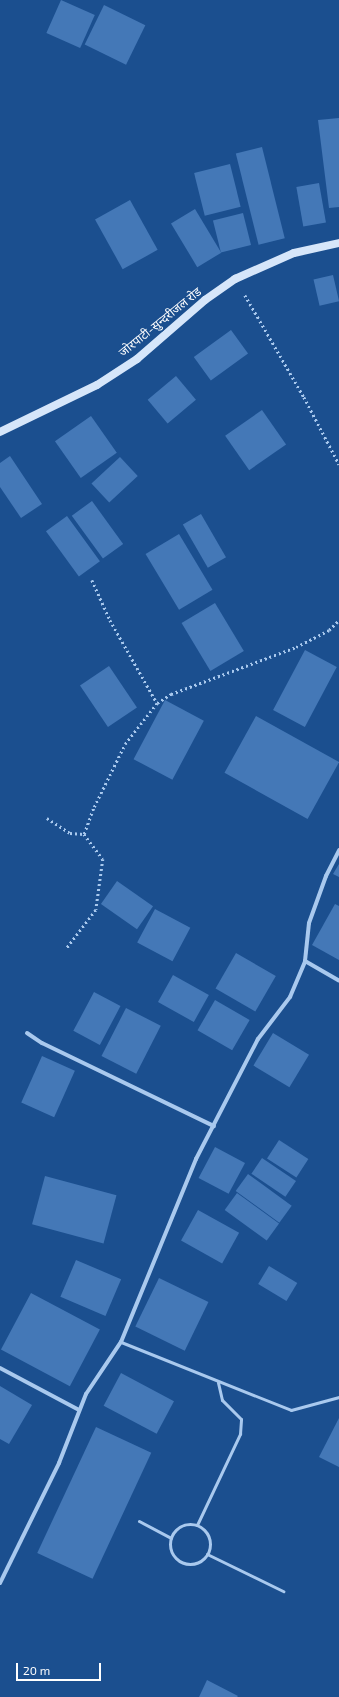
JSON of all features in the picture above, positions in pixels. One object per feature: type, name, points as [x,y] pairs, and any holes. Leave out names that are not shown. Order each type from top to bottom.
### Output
[{"type":"main road","name":"जोरपाटी-सुन्दरीजल रोड","points":[[0,432],[97,385],[137,359],[205,300],[235,279],[294,253],[339,243]]},
{"type":"street","points":[[0,1583],[59,1463],[86,1394],[121,1342],[196,1159],[258,1039],[290,997],[305,961],[309,923],[326,876],[339,850]]},
{"type":"street","points":[[305,961],[339,981]]},
{"type":"street","points":[[27,1033],[42,1044],[214,1126]]},
{"type":"street","points":[[0,1368],[79,1410]]},
{"type":"lane","points":[[121,1342],[291,1410],[339,1397]]},
{"type":"lane","points":[[197,1525],[240,1434],[241,1420],[222,1400],[218,1382]]},
{"type":"lane","points":[[139,1521],[171,1538]]},
{"type":"lane","points":[[197,1525],[204,1528],[211,1543],[207,1554],[199,1561],[181,1563],[170,1550],[171,1538],[181,1526],[197,1525]]},
{"type":"lane","points":[[207,1554],[283,1591]]},
{"type":"path","points":[[235,279],[304,397],[339,464]]},
{"type":"path","points":[[92,580],[110,620],[156,703]]},
{"type":"path","points":[[84,834],[94,807],[125,744],[156,703],[172,694],[296,647],[328,630],[339,620]]},
{"type":"path","points":[[47,818],[70,833],[84,834],[103,859],[101,885],[96,910],[67,948]]},
{"type":"building","points":[[61,0],[95,15],[80,48],[46,33]]},
{"type":"building","points":[[104,5],[145,25],[126,65],[85,45]]},
{"type":"building","points":[[339,118],[339,207],[329,208],[318,120]]},
{"type":"building","points":[[262,147],[285,238],[259,245],[236,154]]},
{"type":"building","points":[[230,164],[241,207],[205,216],[194,173]]},
{"type":"building","points":[[319,183],[326,222],[303,226],[296,187]]},
{"type":"building","points":[[130,200],[158,250],[123,269],[95,219]]},
{"type":"building","points":[[195,209],[221,253],[197,267],[171,223]]},
{"type":"building","points":[[243,213],[251,245],[221,253],[213,220]]},
{"type":"building","points":[[333,275],[339,301],[320,306],[314,279]]},
{"type":"building","points":[[231,330],[248,353],[211,380],[194,357]]},
{"type":"building","points":[[176,376],[196,400],[168,424],[148,400]]},
{"type":"building","points":[[262,410],[286,444],[249,470],[225,436]]},
{"type":"building","points":[[91,416],[117,453],[81,478],[55,441]]},
{"type":"building","points":[[10,456],[42,504],[21,518],[0,487],[0,463]]},
{"type":"building","points":[[120,457],[138,476],[109,503],[91,484]]},
{"type":"building","points":[[92,501],[123,544],[103,559],[72,516]]},
{"type":"building","points":[[201,514],[226,557],[208,568],[183,524]]},
{"type":"building","points":[[67,516],[100,561],[79,577],[46,531]]},
{"type":"building","points":[[179,534],[212,590],[179,610],[146,554]]},
{"type":"building","points":[[215,603],[244,651],[210,671],[182,623]]},
{"type":"building","points":[[305,650],[337,667],[305,727],[273,710]]},
{"type":"building","points":[[109,666],[137,707],[108,727],[80,686]]},
{"type":"building","points":[[165,700],[204,721],[172,780],[134,759]]},
{"type":"building","points":[[256,716],[339,762],[308,819],[224,773]]},
{"type":"building","points":[[339,864],[339,877],[333,874]]},
{"type":"building","points":[[117,881],[153,906],[137,929],[101,904]]},
{"type":"building","points":[[335,904],[339,906],[339,960],[312,945]]},
{"type":"building","points":[[155,909],[190,928],[172,961],[137,943]]},
{"type":"building","points":[[236,953],[276,976],[255,1012],[216,989]]},
{"type":"building","points":[[173,975],[209,995],[194,1022],[158,1002]]},
{"type":"building","points":[[94,992],[120,1006],[100,1045],[73,1031]]},
{"type":"building","points":[[215,1000],[250,1020],[232,1050],[198,1030]]},
{"type":"building","points":[[126,1008],[161,1026],[136,1074],[101,1056]]},
{"type":"building","points":[[273,1033],[309,1055],[289,1087],[253,1066]]},
{"type":"building","points":[[42,1056],[75,1071],[54,1117],[21,1103]]},
{"type":"building","points":[[279,1140],[308,1159],[296,1178],[267,1158]]},
{"type":"building","points":[[215,1147],[245,1163],[229,1194],[199,1178]]},
{"type":"building","points":[[262,1158],[296,1181],[285,1197],[251,1174]]},
{"type":"building","points":[[248,1174],[292,1206],[279,1223],[236,1191]]},
{"type":"building","points":[[45,1176],[116,1195],[104,1243],[32,1224]]},
{"type":"building","points":[[237,1193],[279,1224],[267,1241],[225,1210]]},
{"type":"building","points":[[198,1210],[239,1233],[222,1263],[181,1241]]},
{"type":"building","points":[[76,1260],[121,1279],[105,1316],[60,1297]]},
{"type":"building","points":[[269,1266],[297,1283],[286,1301],[258,1284]]},
{"type":"building","points":[[159,1278],[208,1302],[185,1351],[135,1327]]},
{"type":"building","points":[[31,1293],[100,1330],[70,1386],[1,1350]]},
{"type":"building","points":[[121,1373],[174,1401],[157,1434],[104,1406]]},
{"type":"building","points":[[0,1386],[32,1405],[9,1444],[0,1439]]},
{"type":"building","points":[[339,1418],[339,1467],[319,1457]]},
{"type":"building","points":[[96,1427],[151,1453],[93,1579],[37,1553]]},
{"type":"building","points":[[207,1680],[238,1696],[199,1697]]}]
